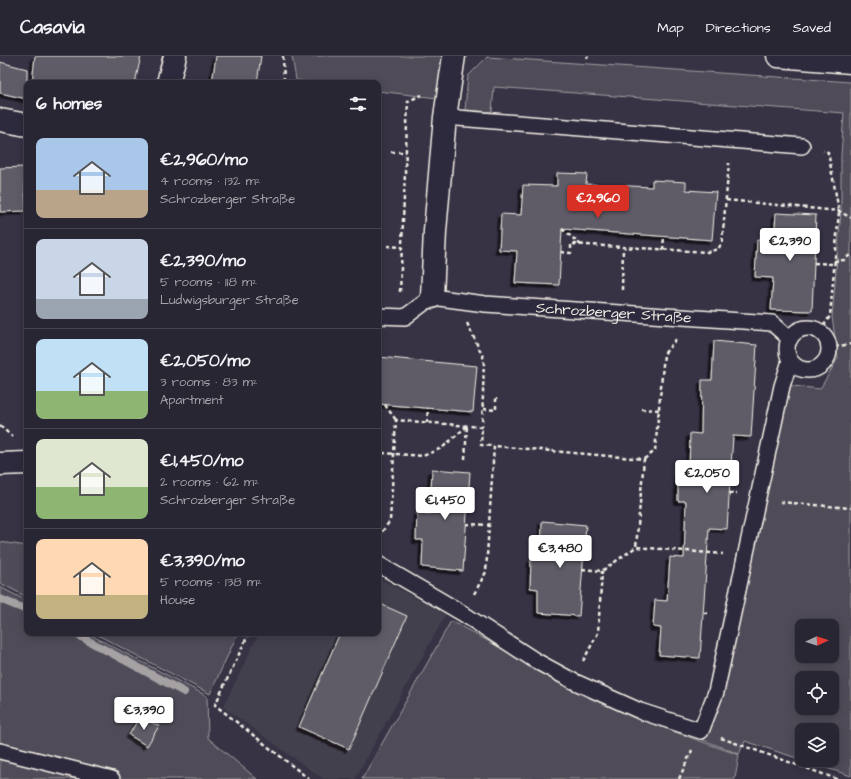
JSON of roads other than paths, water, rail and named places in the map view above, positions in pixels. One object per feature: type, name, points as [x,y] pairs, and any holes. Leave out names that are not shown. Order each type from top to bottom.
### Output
[{"type":"street","points":[[169,80],[175,56]]},
{"type":"street","points":[[432,297],[435,231],[445,117],[454,56]]},
{"type":"street","points":[[778,56],[851,62]]},
{"type":"street","points":[[0,120],[24,124]]},
{"type":"street","points":[[0,464],[24,463]]},
{"type":"lane","points":[[445,117],[802,146]]},
{"type":"lane","points":[[381,316],[405,317],[432,297]]},
{"type":"lane","name":"Schrozberger Straße","points":[[432,297],[485,304],[772,323],[790,338]]},
{"type":"lane","points":[[810,328],[820,332],[828,342],[828,354],[822,364],[812,370],[800,369],[790,361],[786,350],[790,338],[798,330],[810,328]]},
{"type":"lane","points":[[381,566],[462,614],[536,661],[573,681],[640,711],[701,731],[716,692],[782,386],[790,361]]},
{"type":"lane","points":[[0,751],[112,779]]},
{"type":"waterway","points":[[0,599],[24,609]]},
{"type":"waterway","points":[[80,636],[184,692]]}]
